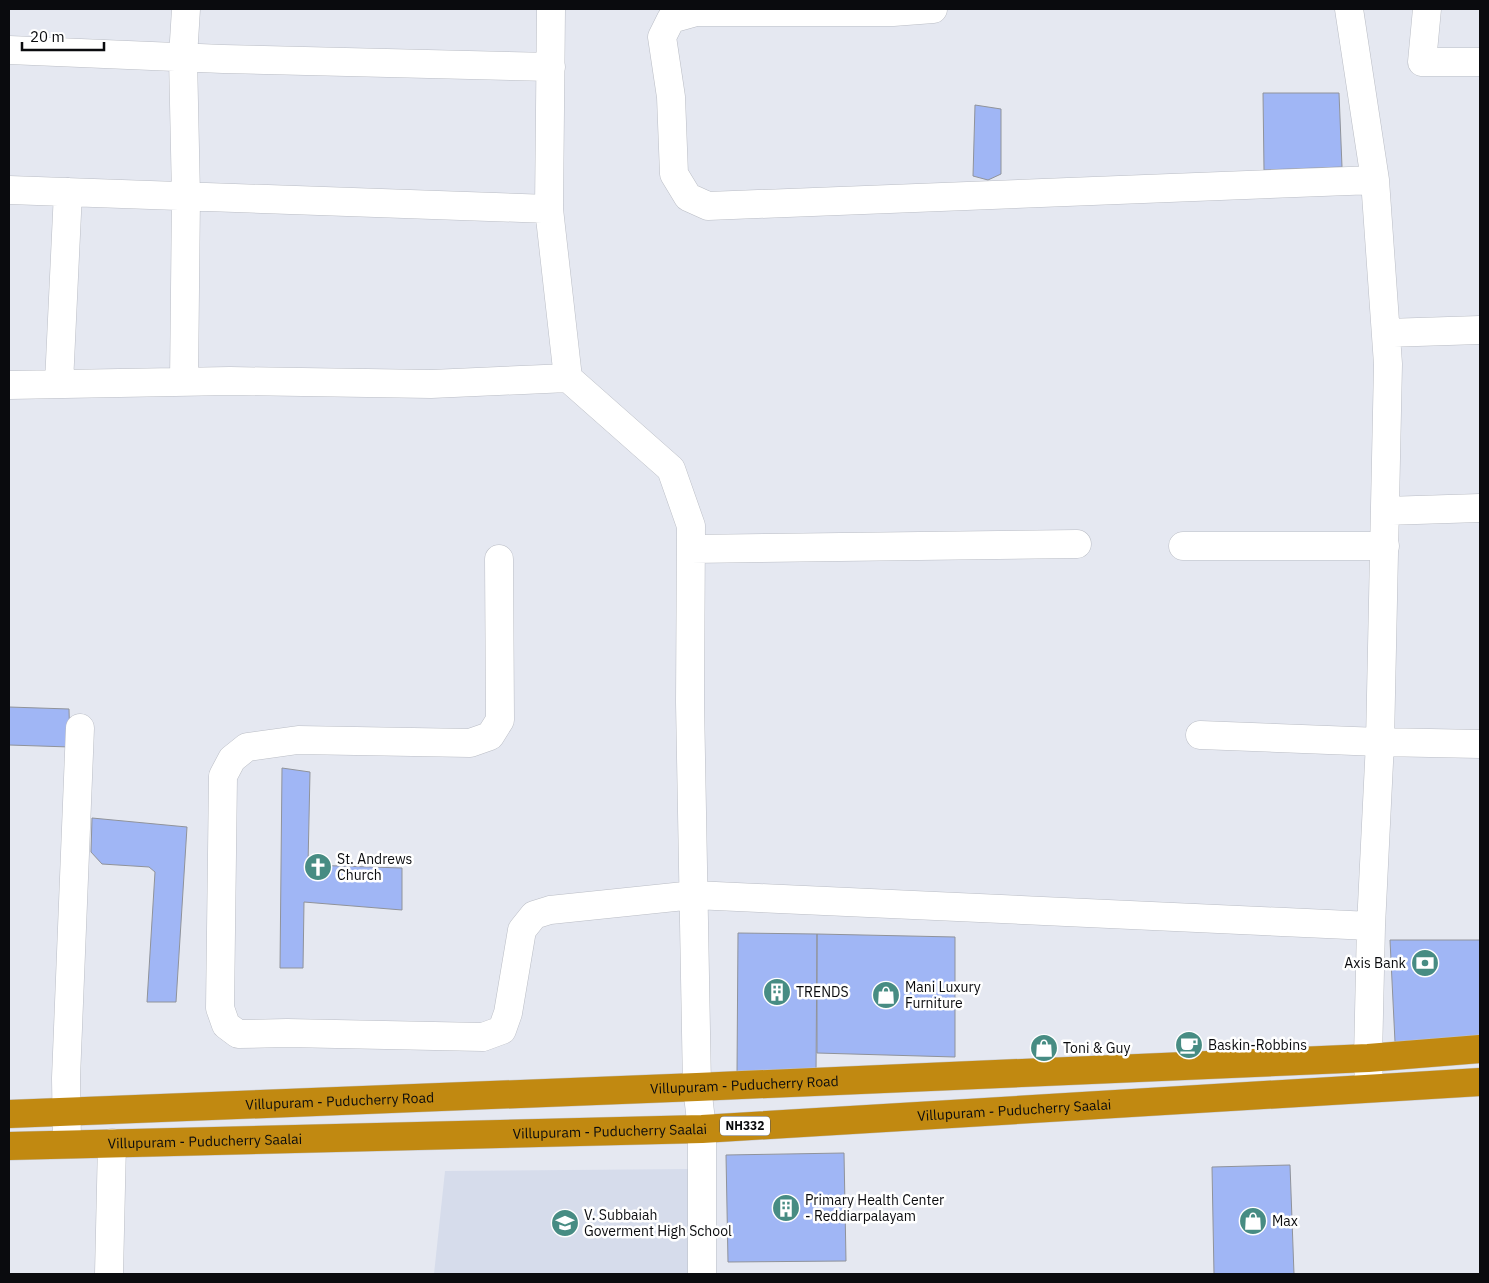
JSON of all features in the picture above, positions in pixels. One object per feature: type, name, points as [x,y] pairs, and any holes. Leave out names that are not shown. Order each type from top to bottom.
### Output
[{"type":"highway","name":"Villupuram - Puducherry Road","points":[[9,1114],[698,1088],[1368,1058],[1480,1049]]},
{"type":"highway","name":"Villupuram - Puducherry Saalai","points":[[9,1146],[702,1129],[1480,1082]]},
{"type":"street","points":[[184,382],[186,196],[183,57],[186,9]]},
{"type":"street","points":[[552,9],[549,209],[568,378],[671,469],[691,526],[690,702],[698,1088],[702,1129],[702,1274]]},
{"type":"street","points":[[933,9],[893,12],[696,12],[671,19],[662,38],[671,97],[674,174],[688,197],[708,206],[1375,180]]},
{"type":"street","points":[[1349,9],[1375,180],[1388,364],[1380,742],[1371,926],[1369,1088]]},
{"type":"street","points":[[1426,9],[1422,62],[1480,62]]},
{"type":"street","points":[[9,50],[183,57],[551,67]]},
{"type":"street","points":[[9,190],[549,209]]},
{"type":"street","points":[[59,383],[68,192]]},
{"type":"street","points":[[1386,333],[1480,330]]},
{"type":"street","points":[[9,385],[184,382],[431,384],[568,378]]},
{"type":"street","points":[[1385,510],[1480,508]]},
{"type":"street","points":[[691,549],[1077,544]]},
{"type":"street","points":[[1183,546],[1384,546]]},
{"type":"street","points":[[499,559],[500,720],[490,736],[470,743],[298,740],[248,747],[232,759],[223,776],[220,1008],[226,1026],[238,1034],[287,1033],[483,1037],[502,1030],[508,1013],[522,930],[534,915],[550,910],[694,896],[1371,926]]},
{"type":"street","points":[[66,1144],[66,1078],[80,728]]},
{"type":"street","points":[[1200,735],[1480,744]]},
{"type":"street","points":[[109,1274],[112,1144]]},
{"type":"shaded area","name":"V. Subbaiah Goverment High School","points":[[691,1169],[691,1274],[434,1274],[445,1171]]},
{"type":"building","points":[[1263,93],[1339,93],[1342,167],[1264,170]]},
{"type":"building","points":[[975,105],[1001,109],[1001,174],[988,180],[973,176]]},
{"type":"building","points":[[9,707],[69,709],[70,747],[9,745]]},
{"type":"building","name":"St. Andrews Church","points":[[282,768],[310,772],[308,865],[402,868],[402,910],[304,902],[303,968],[280,968]]},
{"type":"building","points":[[92,818],[187,827],[176,1002],[147,1002],[155,872],[149,867],[102,864],[91,852]]},
{"type":"building","name":"TRENDS","points":[[738,933],[817,934],[816,1075],[737,1074]]},
{"type":"building","name":"Mani Luxury Furniture","points":[[817,934],[955,937],[955,1057],[817,1053]]},
{"type":"building","points":[[1390,940],[1480,940],[1480,1037],[1395,1042]]},
{"type":"building","name":"Primary Health Center - Reddiarpalayam","points":[[844,1153],[846,1261],[728,1262],[726,1155]]},
{"type":"building","name":"Max","points":[[1290,1165],[1294,1274],[1214,1274],[1212,1167]]},
{"type":"place","name":"St. Andrews Church","points":[[318,867]]},
{"type":"place","name":"Axis Bank","points":[[1425,963]]},
{"type":"place","name":"TRENDS","points":[[777,992]]},
{"type":"place","name":"Mani Luxury Furniture","points":[[886,995]]},
{"type":"place","name":"Baskin-Robbins","points":[[1189,1045]]},
{"type":"place","name":"Toni & Guy","points":[[1044,1048]]},
{"type":"place","name":"Primary Health Center - Reddiarpalayam","points":[[786,1208]]},
{"type":"place","name":"Max","points":[[1253,1221]]},
{"type":"place","name":"V. Subbaiah Goverment High School","points":[[565,1223]]}]
